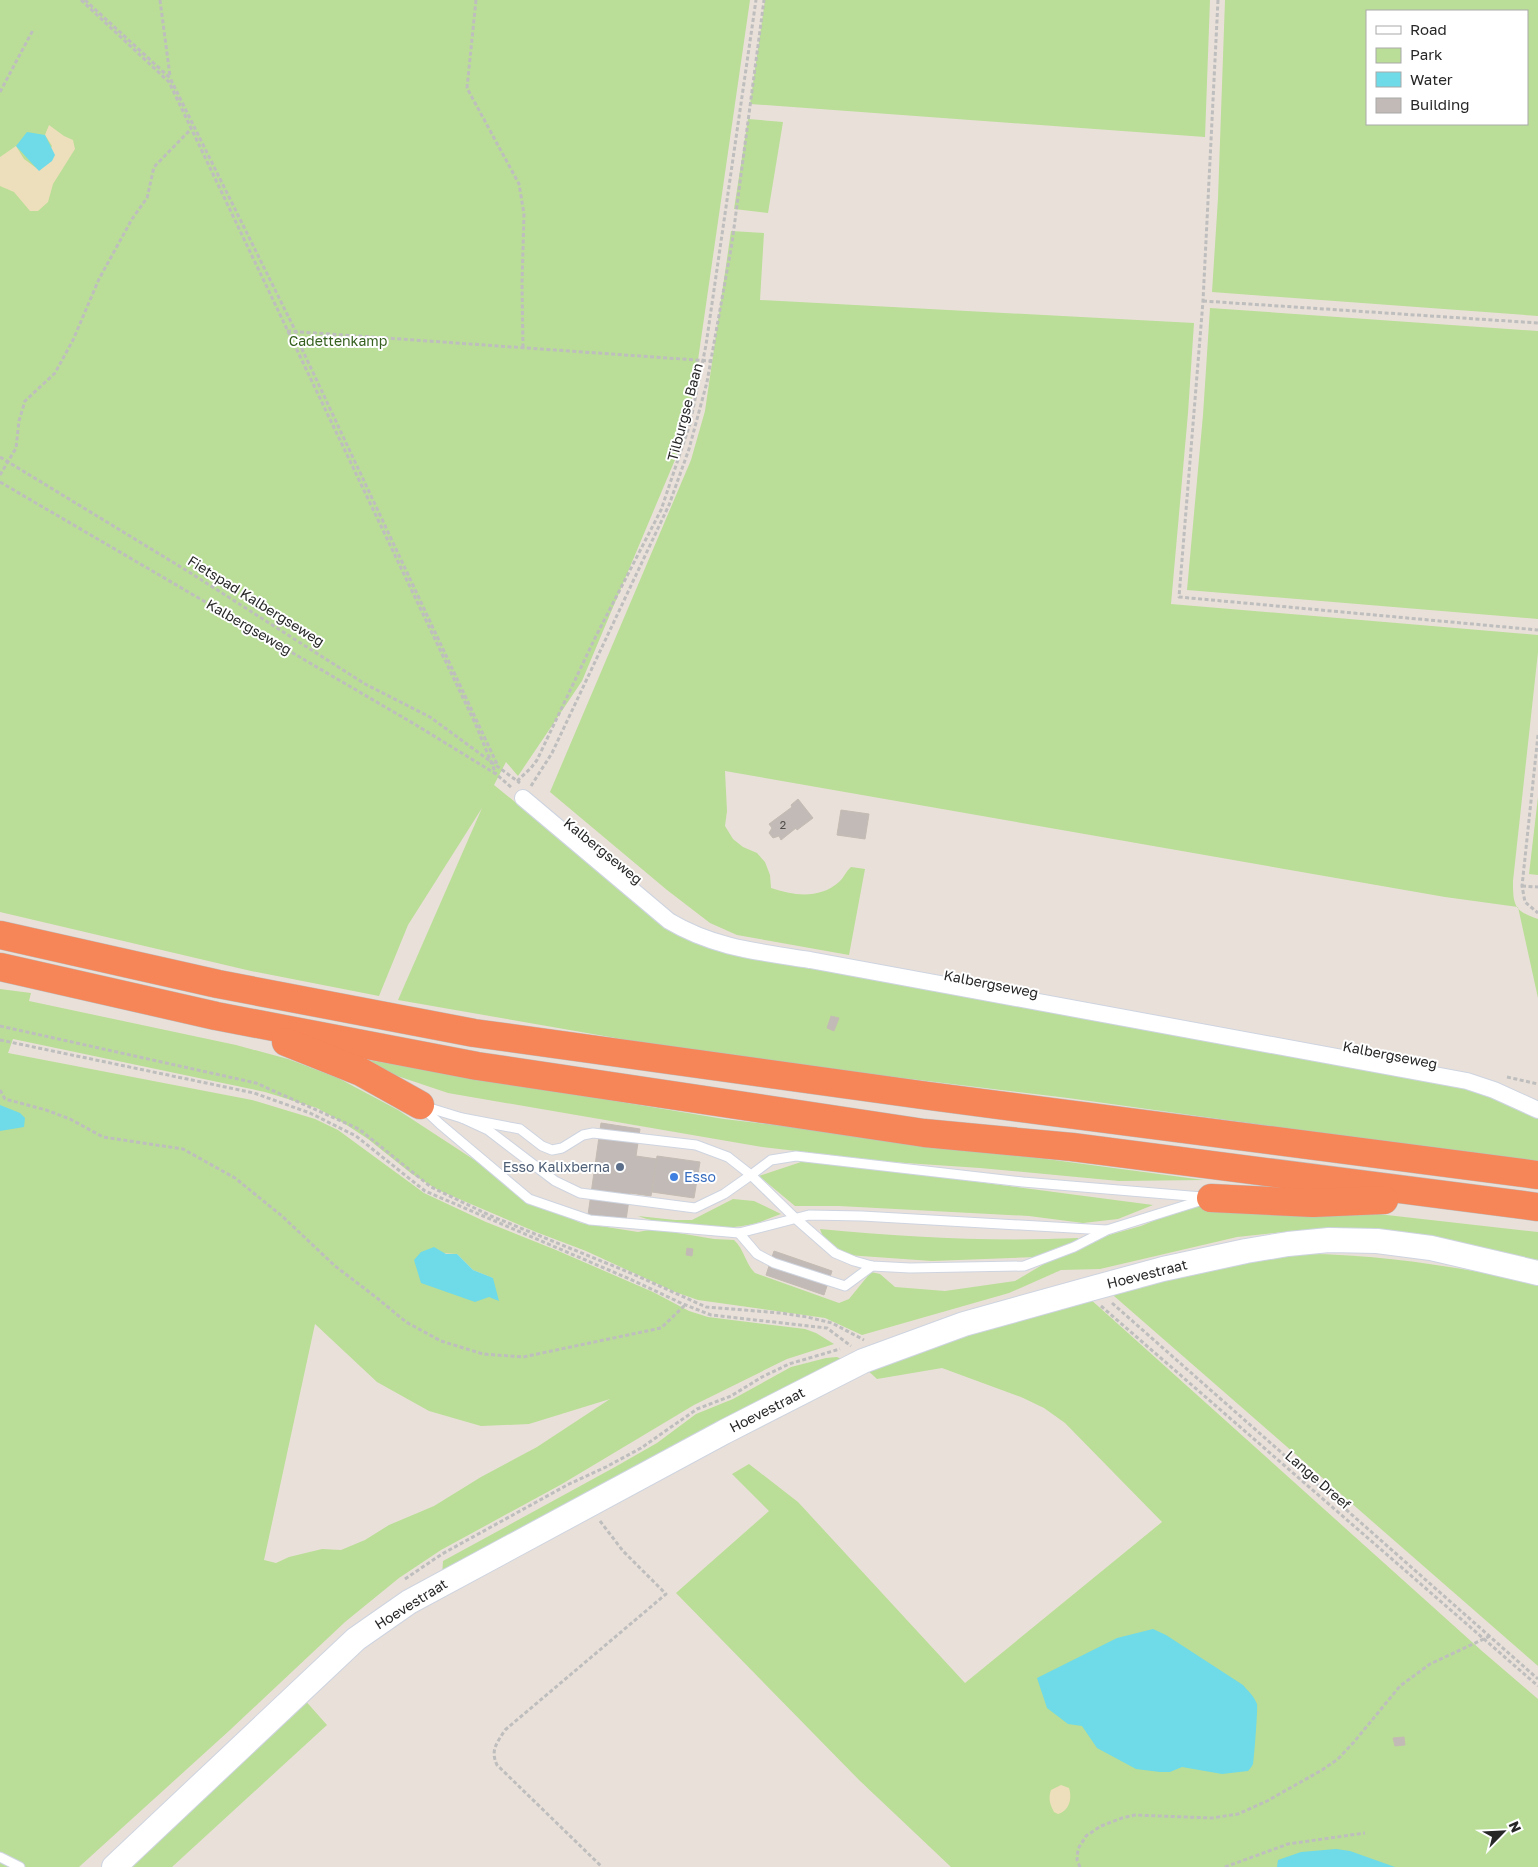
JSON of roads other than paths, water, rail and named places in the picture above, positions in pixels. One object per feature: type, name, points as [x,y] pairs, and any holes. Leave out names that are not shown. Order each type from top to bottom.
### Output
[{"type":"highway","points":[[0,935],[218,984],[474,1033],[929,1096],[1538,1175]]},
{"type":"highway","points":[[0,967],[216,1016],[478,1066],[914,1131],[1072,1147],[1538,1207]]},
{"type":"highway","points":[[216,1016],[362,1072],[420,1105]]},
{"type":"highway","points":[[1211,1198],[1313,1203],[1457,1197]]},
{"type":"street","name":"Kalbergseweg","points":[[526,794],[669,921],[688,932],[739,949],[810,960],[1467,1081],[1494,1090],[1538,1110]]},
{"type":"street","name":"Hoevestraat","points":[[114,1867],[356,1639],[409,1602],[724,1432],[864,1350],[1163,1269],[1246,1251],[1329,1240],[1377,1241],[1431,1248],[1538,1274]]},
{"type":"lane","points":[[420,1105],[462,1118],[520,1130],[542,1146],[552,1150],[562,1148],[583,1135],[593,1133],[696,1145],[728,1157],[751,1175],[795,1218],[835,1253],[872,1266],[940,1268],[1024,1266],[1074,1247],[1107,1230],[1211,1198]]},
{"type":"lane","points":[[420,1105],[529,1199],[590,1220],[696,1231],[739,1233],[809,1215],[862,1216],[1107,1230]]},
{"type":"lane","points":[[462,1118],[488,1130],[555,1181],[580,1193],[695,1208],[724,1194],[771,1160],[796,1156],[1023,1182],[1211,1198]]},
{"type":"lane","points":[[739,1233],[758,1254],[844,1286],[872,1266]]},
{"type":"lane","points":[[0,1857],[20,1867]]},
{"type":"water","points":[[27,132],[45,135],[55,155],[52,161],[39,171],[16,146]]},
{"type":"water","points":[[0,1105],[20,1113],[25,1118],[24,1127],[0,1131]]},
{"type":"water","points":[[434,1247],[446,1254],[457,1254],[473,1270],[493,1278],[499,1301],[489,1297],[475,1302],[421,1283],[414,1260],[421,1252]]},
{"type":"water","points":[[1153,1629],[1166,1635],[1243,1685],[1254,1698],[1257,1708],[1254,1754],[1253,1764],[1248,1771],[1222,1774],[1182,1767],[1170,1772],[1136,1769],[1097,1748],[1082,1726],[1068,1724],[1047,1708],[1037,1678],[1117,1638]]},
{"type":"water","points":[[1336,1849],[1350,1851],[1395,1867],[1277,1867],[1278,1860],[1301,1852]]},
{"type":"place","name":"Esso Kalixberna","points":[[620,1167]]},
{"type":"place","name":"Esso","points":[[674,1177]]},
{"type":"park label","name":"Cadettenkamp","points":[[338,341]]}]
